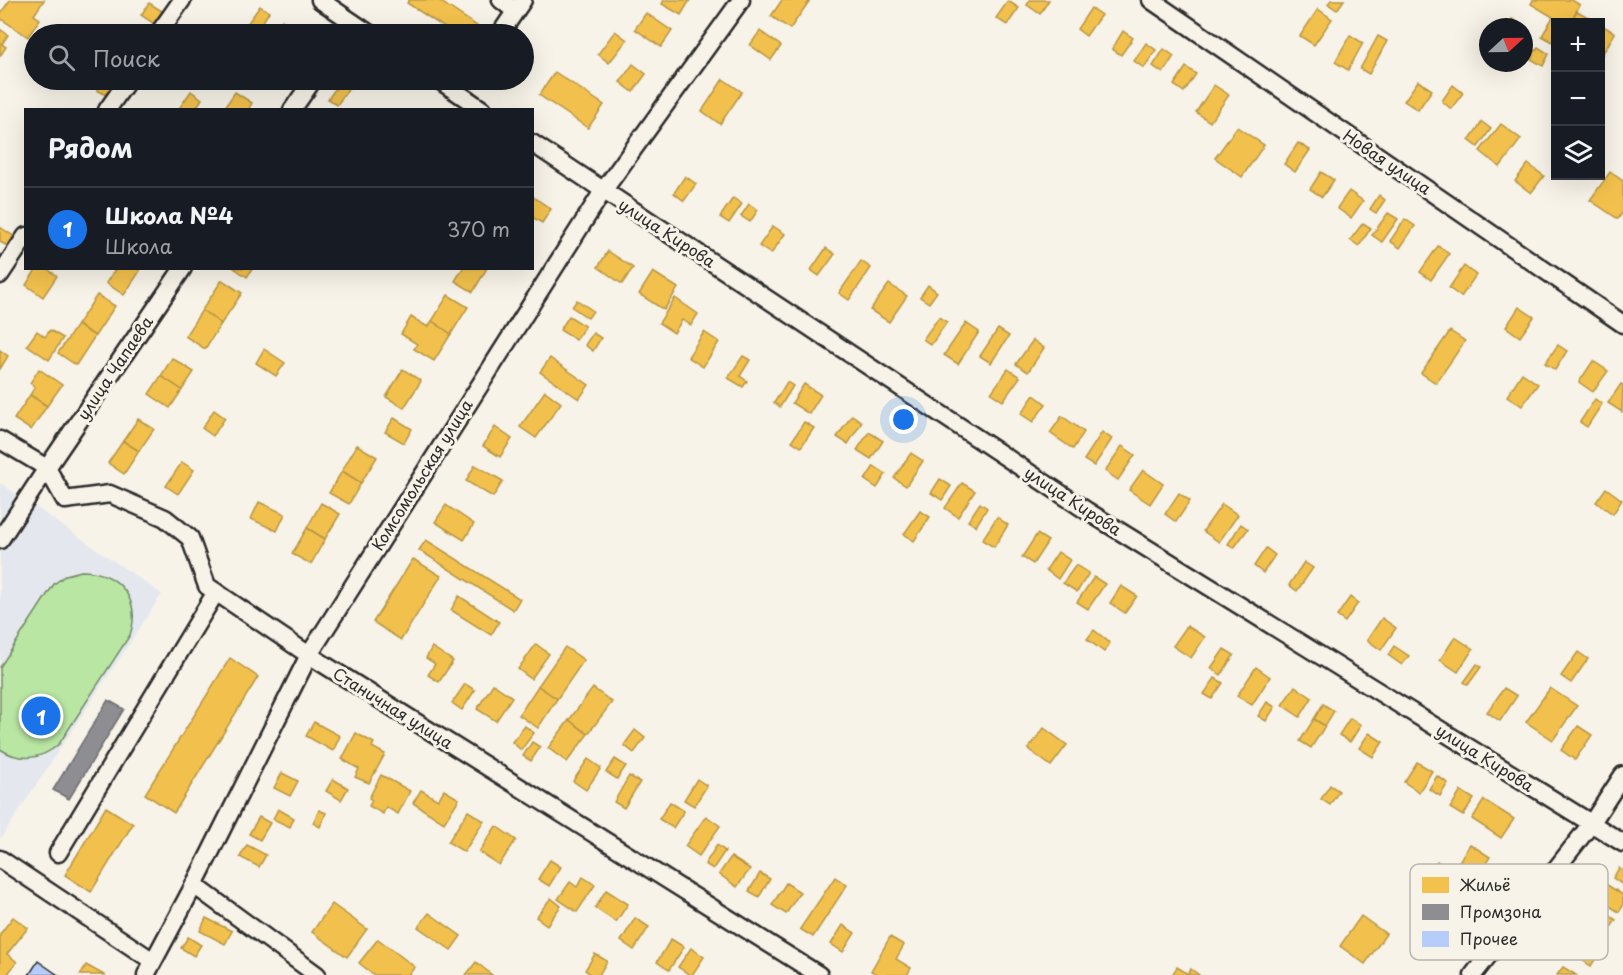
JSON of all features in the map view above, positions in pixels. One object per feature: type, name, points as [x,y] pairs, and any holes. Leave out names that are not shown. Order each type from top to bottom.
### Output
[{"type":"street","points":[[165,24],[182,0]]},
{"type":"street","points":[[320,0],[344,24]]},
{"type":"street","points":[[501,0],[519,5],[507,24]]},
{"type":"street","name":"Комсомольская улица","points":[[149,968],[194,885],[309,655],[603,190],[741,0]]},
{"type":"street","name":"Новая улица","points":[[1151,0],[1623,324]]},
{"type":"street","points":[[108,108],[121,90]]},
{"type":"street","points":[[293,108],[306,90]]},
{"type":"street","points":[[468,90],[482,108]]},
{"type":"street","name":"улица Кирова","points":[[534,144],[1087,511],[1623,843]]},
{"type":"street","points":[[0,275],[24,239]]},
{"type":"street","name":"улица Чапаева","points":[[0,540],[182,270]]},
{"type":"street","name":"Станичная улица","points":[[0,440],[47,468],[66,500],[110,494],[165,518],[190,538],[207,586],[309,655],[819,975]]},
{"type":"street","points":[[58,853],[216,592]]},
{"type":"street","points":[[1560,864],[1591,824],[1623,775]]},
{"type":"street","points":[[0,859],[149,968]]},
{"type":"street","points":[[194,885],[317,975]]},
{"type":"street","points":[[1473,975],[1485,960]]},
{"type":"shaded area","points":[[0,483],[162,594],[1,838],[0,837]]},
{"type":"green space","points":[[81,571],[106,576],[124,590],[133,610],[130,635],[59,744],[38,756],[15,756],[0,749],[0,667],[54,584],[66,575]]},
{"type":"building: Жильё","points":[[10,0],[44,0],[34,15],[40,19],[37,24],[24,24],[24,34],[0,18],[0,14]]},
{"type":"building: Жильё","points":[[409,0],[438,0],[474,24],[439,24],[407,3]]},
{"type":"building: Жильё","points":[[664,0],[690,0],[681,15],[662,4]]},
{"type":"building: Жильё","points":[[782,0],[810,0],[790,29],[771,16]]},
{"type":"building: Жильё","points":[[1030,0],[1049,0],[1040,14],[1027,5]]},
{"type":"building: Жильё","points":[[1331,0],[1344,0],[1337,10],[1328,4]]},
{"type":"building: Жильё","points":[[1533,0],[1572,0],[1580,5],[1572,18],[1552,18],[1531,4]]},
{"type":"building: Жильё","points":[[1008,1],[1019,8],[1007,25],[996,18]]},
{"type":"building: Жильё","points":[[149,3],[165,13],[157,24],[141,15]]},
{"type":"building: Жильё","points":[[260,6],[269,12],[261,24],[247,24]]},
{"type":"building: Жильё","points":[[1091,8],[1101,15],[1086,36],[1077,29]]},
{"type":"building: Жильё","points":[[1318,9],[1332,19],[1314,45],[1300,36]]},
{"type":"building: Жильё","points":[[1577,11],[1590,18],[1573,18]]},
{"type":"building: Жильё","points":[[646,13],[672,31],[661,47],[635,29]]},
{"type":"building: Жильё","points":[[1551,20],[1551,41],[1542,36]]},
{"type":"building: Жильё","points":[[1605,27],[1615,33],[1605,50]]},
{"type":"building: Жильё","points":[[0,29],[8,35],[2,44],[6,47],[0,56]]},
{"type":"building: Жильё","points":[[615,31],[627,40],[609,63],[598,54]]},
{"type":"building: Жильё","points":[[760,31],[781,46],[771,60],[750,45]]},
{"type":"building: Жильё","points":[[1123,31],[1133,38],[1121,55],[1112,49]]},
{"type":"building: Жильё","points":[[1350,35],[1363,43],[1348,70],[1335,62]]},
{"type":"building: Жильё","points":[[1378,36],[1387,41],[1369,74],[1360,69]]},
{"type":"building: Жильё","points":[[1146,43],[1156,50],[1144,68],[1134,61]]},
{"type":"building: Жильё","points":[[1538,47],[1549,54],[1543,66],[1533,60]]},
{"type":"building: Жильё","points":[[1164,49],[1174,56],[1163,73],[1153,66]]},
{"type":"building: Жильё","points":[[633,64],[646,74],[633,92],[620,82]]},
{"type":"building: Жильё","points":[[1186,67],[1196,74],[1184,92],[1174,85]]},
{"type":"building: Жильё","points":[[555,72],[604,105],[588,128],[539,95]]},
{"type":"building: Жильё","points":[[723,79],[742,92],[720,124],[702,111]]},
{"type":"building: Жильё","points":[[1418,81],[1432,90],[1418,110],[1404,101]]},
{"type":"building: Жильё","points":[[1214,85],[1229,95],[1210,122],[1196,112]]},
{"type":"building: Жильё","points":[[1453,85],[1463,93],[1451,109],[1442,101]]},
{"type":"building: Жильё","points":[[97,90],[112,90],[108,96]]},
{"type":"building: Жильё","points":[[334,90],[348,90],[337,105],[328,99]]},
{"type":"building: Жильё","points":[[191,91],[202,99],[196,108],[179,108]]},
{"type":"building: Жильё","points":[[235,92],[252,103],[249,108],[224,108]]},
{"type":"building: Жильё","points":[[1482,122],[1491,129],[1478,147],[1469,140]]},
{"type":"building: Жильё","points":[[1501,124],[1521,139],[1500,167],[1480,151]]},
{"type":"building: Жильё","points":[[1237,127],[1264,145],[1242,177],[1215,158]]},
{"type":"building: Жильё","points":[[1298,143],[1310,150],[1295,172],[1284,164]]},
{"type":"building: Жильё","points":[[1528,164],[1544,176],[1531,193],[1515,181]]},
{"type":"building: Жильё","points":[[1321,172],[1334,180],[1322,197],[1310,189]]},
{"type":"building: Жильё","points":[[1610,172],[1623,181],[1623,212],[1618,219],[1590,200]]},
{"type":"building: Жильё","points":[[685,176],[696,184],[684,201],[674,193]]},
{"type":"building: Жильё","points":[[1349,191],[1363,201],[1351,218],[1337,208]]},
{"type":"building: Жильё","points":[[1379,195],[1385,200],[1376,213],[1370,209]]},
{"type":"building: Жильё","points":[[534,197],[551,209],[542,223],[534,218]]},
{"type":"building: Жильё","points":[[733,198],[742,204],[729,223],[720,217]]},
{"type":"building: Жильё","points":[[749,204],[758,210],[750,222],[741,216]]},
{"type":"building: Жильё","points":[[1388,213],[1398,219],[1382,242],[1372,235]]},
{"type":"building: Жильё","points":[[1405,219],[1415,226],[1400,248],[1390,241]]},
{"type":"building: Жильё","points":[[1363,223],[1371,228],[1359,246],[1350,240]]},
{"type":"building: Жильё","points":[[773,226],[785,234],[771,254],[759,246]]},
{"type":"building: Жильё","points":[[0,227],[15,237],[9,247],[0,242]]},
{"type":"building: Жильё","points":[[1438,246],[1449,254],[1431,280],[1420,272]]},
{"type":"building: Жильё","points":[[826,248],[835,254],[819,276],[811,270]]},
{"type":"building: Жильё","points":[[608,251],[633,268],[622,284],[598,267]]},
{"type":"building: Жильё","points":[[861,261],[871,268],[849,300],[839,293]]},
{"type":"building: Жильё","points":[[1464,266],[1476,275],[1461,297],[1449,288]]},
{"type":"building: Жильё","points":[[36,270],[49,270],[57,276],[43,297],[26,285]]},
{"type":"building: Жильё","points":[[115,270],[140,271],[124,295],[106,283]]},
{"type":"building: Жильё","points":[[237,270],[252,270],[247,277]]},
{"type":"building: Жильё","points":[[462,270],[486,270],[473,292],[455,281]]},
{"type":"building: Жильё","points":[[653,272],[678,288],[664,310],[639,294]]},
{"type":"building: Жильё","points":[[222,280],[242,293],[221,324],[202,310]]},
{"type":"building: Жильё","points":[[889,284],[907,296],[889,322],[870,310]]},
{"type":"building: Жильё","points":[[928,285],[937,292],[929,303],[920,297]]},
{"type":"building: Жильё","points":[[97,295],[115,306],[95,336],[77,325]]},
{"type":"building: Жильё","points":[[448,295],[468,307],[451,334],[432,321]]},
{"type":"building: Жильё","points":[[675,298],[698,314],[691,325],[682,320],[674,333],[659,323]]},
{"type":"building: Жильё","points":[[577,300],[593,311],[588,318],[572,307]]},
{"type":"building: Жильё","points":[[1519,307],[1534,317],[1520,337],[1506,327]]},
{"type":"building: Жильё","points":[[202,310],[221,324],[205,349],[185,336]]},
{"type":"building: Жильё","points":[[569,316],[585,326],[576,340],[560,330]]},
{"type":"building: Жильё","points":[[411,317],[428,327],[432,321],[451,334],[434,361],[414,349],[417,344],[401,334]]},
{"type":"building: Жильё","points":[[939,317],[947,322],[931,345],[923,339]]},
{"type":"building: Жильё","points":[[966,323],[979,332],[958,364],[944,355]]},
{"type":"building: Жильё","points":[[77,325],[95,336],[76,365],[58,353]]},
{"type":"building: Жильё","points":[[998,329],[1009,336],[991,363],[980,356]]},
{"type":"building: Жильё","points":[[50,330],[63,338],[49,360],[27,345],[37,331],[45,337]]},
{"type":"building: Жильё","points":[[1450,331],[1465,341],[1436,383],[1421,373]]},
{"type":"building: Жильё","points":[[704,332],[719,342],[703,367],[688,357]]},
{"type":"building: Жильё","points":[[593,333],[601,338],[593,351],[585,345]]},
{"type":"building: Жильё","points":[[1033,340],[1044,348],[1028,372],[1016,364]]},
{"type":"building: Жильё","points":[[1558,345],[1567,351],[1555,370],[1545,363]]},
{"type":"building: Жильё","points":[[264,349],[285,363],[276,376],[256,363]]},
{"type":"building: Жильё","points":[[0,350],[8,356],[0,369]]},
{"type":"building: Жильё","points":[[743,356],[750,360],[740,376],[747,381],[743,387],[728,378]]},
{"type":"building: Жильё","points":[[172,358],[194,372],[182,390],[161,376]]},
{"type":"building: Жильё","points":[[550,358],[589,385],[579,399],[540,372]]},
{"type":"building: Жильё","points":[[1593,361],[1608,371],[1593,392],[1579,382]]},
{"type":"building: Жильё","points":[[39,369],[62,385],[47,406],[30,395],[35,387],[30,383]]},
{"type":"building: Жильё","points":[[403,369],[421,381],[404,408],[386,397]]},
{"type":"building: Жильё","points":[[1008,369],[1020,377],[1003,401],[991,393]]},
{"type":"building: Жильё","points":[[1522,373],[1538,384],[1522,406],[1507,396]]},
{"type":"building: Жильё","points":[[161,376],[182,390],[170,408],[149,394]]},
{"type":"building: Жильё","points":[[787,382],[793,386],[780,407],[774,403]]},
{"type":"building: Жильё","points":[[804,384],[821,395],[809,414],[792,403]]},
{"type":"building: Жильё","points":[[1621,384],[1623,385],[1622,412],[1608,403]]},
{"type":"building: Жильё","points":[[545,391],[561,403],[536,438],[520,427]]},
{"type":"building: Жильё","points":[[30,395],[47,406],[31,430],[14,419]]},
{"type":"building: Жильё","points":[[1034,395],[1046,404],[1033,422],[1021,414]]},
{"type":"building: Жильё","points":[[1595,399],[1602,404],[1587,427],[1580,422]]},
{"type":"building: Жильё","points":[[214,410],[225,418],[213,436],[202,428]]},
{"type":"building: Жильё","points":[[852,415],[862,422],[848,444],[837,437]]},
{"type":"building: Жильё","points":[[1062,416],[1084,432],[1073,449],[1050,433]]},
{"type":"building: Жильё","points":[[394,418],[412,429],[404,443],[385,432]]},
{"type":"building: Жильё","points":[[138,419],[154,429],[139,451],[123,441]]},
{"type":"building: Жильё","points":[[804,422],[814,428],[801,447],[792,441]]},
{"type":"building: Жильё","points":[[495,427],[512,439],[500,457],[483,446]]},
{"type":"building: Жильё","points":[[869,432],[883,441],[871,459],[857,450]]},
{"type":"building: Жильё","points":[[1102,432],[1112,439],[1094,466],[1084,460]]},
{"type":"building: Жильё","points":[[123,441],[139,451],[124,474],[108,463]]},
{"type":"building: Жильё","points":[[357,445],[377,457],[361,483],[342,471]]},
{"type":"building: Жильё","points":[[1122,446],[1135,455],[1118,480],[1105,471]]},
{"type":"building: Жильё","points":[[911,453],[923,461],[906,486],[894,478]]},
{"type":"building: Жильё","points":[[182,462],[194,470],[178,494],[166,486]]},
{"type":"building: Жильё","points":[[475,465],[503,481],[493,497],[466,481]]},
{"type":"building: Жильё","points":[[874,466],[886,474],[877,488],[865,480]]},
{"type":"building: Жильё","points":[[1143,470],[1163,484],[1150,504],[1129,490]]},
{"type":"building: Жильё","points":[[342,471],[361,483],[349,504],[329,493]]},
{"type":"building: Жильё","points":[[940,479],[951,486],[942,500],[931,493]]},
{"type":"building: Жильё","points":[[962,483],[975,491],[958,517],[945,508]]},
{"type":"building: Жильё","points":[[1606,488],[1622,500],[1613,514],[1596,502]]},
{"type":"building: Жильё","points":[[1179,493],[1190,501],[1176,522],[1165,514]]},
{"type":"building: Жильё","points":[[259,502],[285,514],[277,531],[251,519]]},
{"type":"building: Жильё","points":[[321,503],[340,514],[325,539],[307,528]]},
{"type":"building: Жильё","points":[[980,503],[987,508],[976,526],[968,521]]},
{"type":"building: Жильё","points":[[1222,504],[1238,515],[1219,542],[1203,531]]},
{"type":"building: Жильё","points":[[446,505],[474,524],[464,540],[435,522]]},
{"type":"building: Жильё","points":[[920,511],[930,517],[914,541],[904,534]]},
{"type":"building: Жильё","points":[[997,517],[1008,525],[994,547],[982,540]]},
{"type":"building: Жильё","points":[[1241,524],[1248,529],[1234,548],[1228,544]]},
{"type":"building: Жильё","points":[[307,528],[325,539],[311,564],[292,554]]},
{"type":"building: Жильё","points":[[1037,534],[1048,541],[1033,564],[1022,557]]},
{"type":"building: Жильё","points":[[426,540],[520,599],[513,610],[419,550]]},
{"type":"building: Жильё","points":[[1266,548],[1275,555],[1263,573],[1254,566]]},
{"type":"building: Жильё","points":[[1058,552],[1070,560],[1058,579],[1046,570]]},
{"type":"building: Жильё","points":[[413,559],[441,576],[401,640],[373,622]]},
{"type":"building: Жильё","points":[[1304,562],[1313,568],[1297,591],[1289,585]]},
{"type":"building: Жильё","points":[[1076,565],[1089,573],[1077,592],[1063,583]]},
{"type":"building: Жильё","points":[[1094,577],[1105,584],[1088,609],[1077,602]]},
{"type":"building: Жильё","points":[[1121,586],[1137,596],[1125,613],[1110,603]]},
{"type":"building: Жильё","points":[[459,596],[499,622],[491,635],[451,610]]},
{"type":"building: Жильё","points":[[1350,597],[1358,603],[1345,622],[1337,616]]},
{"type":"building: Жильё","points":[[1382,618],[1396,628],[1381,650],[1367,640]]},
{"type":"building: Жильё","points":[[1187,626],[1205,637],[1191,658],[1173,646]]},
{"type":"building: Жильё","points":[[1094,630],[1110,643],[1104,652],[1087,639]]},
{"type":"building: Жильё","points":[[1455,637],[1473,649],[1458,672],[1440,660]]},
{"type":"building: Жильё","points":[[536,644],[549,654],[531,679],[518,669]]},
{"type":"building: Жильё","points":[[1394,646],[1409,656],[1402,665],[1388,655]]},
{"type":"building: Жильё","points":[[432,647],[453,661],[439,682],[428,675],[435,664],[426,658]]},
{"type":"building: Жильё","points":[[565,647],[584,660],[557,699],[538,686]]},
{"type":"building: Жильё","points":[[1224,649],[1234,655],[1221,675],[1211,668]]},
{"type":"building: Жильё","points":[[1578,652],[1588,659],[1571,683],[1561,676]]},
{"type":"building: Жильё","points":[[230,658],[258,677],[174,813],[145,794]]},
{"type":"building: Жильё","points":[[1477,664],[1481,667],[1468,685],[1464,682]]},
{"type":"building: Жильё","points":[[1256,667],[1270,677],[1252,705],[1237,696]]},
{"type":"building: Жильё","points":[[1215,678],[1223,683],[1212,699],[1204,694]]},
{"type":"building: Жильё","points":[[465,684],[475,690],[462,710],[452,703]]},
{"type":"building: Жильё","points":[[493,684],[512,697],[496,721],[477,709]]},
{"type":"building: Жильё","points":[[538,686],[557,699],[538,728],[519,715]]},
{"type":"building: Жильё","points":[[1295,686],[1312,698],[1300,717],[1282,705]]},
{"type":"building: Жильё","points":[[593,688],[612,702],[588,734],[569,720]]},
{"type":"building: Жильё","points":[[1504,688],[1517,696],[1500,721],[1487,712]]},
{"type":"building: Жильё","points":[[1550,688],[1577,706],[1553,740],[1526,722]]},
{"type":"building: Жильё","points":[[1267,702],[1275,707],[1266,721],[1258,716]]},
{"type":"building: Жильё","points":[[1323,704],[1334,711],[1325,726],[1314,719]]},
{"type":"building: Жильё","points":[[1350,718],[1361,725],[1350,742],[1339,735]]},
{"type":"building: Жильё","points":[[1314,719],[1325,726],[1311,748],[1300,741]]},
{"type":"building: Жильё","points":[[569,720],[588,734],[567,762],[548,748]]},
{"type":"building: Жильё","points":[[314,722],[340,736],[333,751],[306,736]]},
{"type":"building: Жильё","points":[[525,726],[534,733],[521,750],[512,742]]},
{"type":"building: Жильё","points":[[1578,726],[1592,735],[1575,760],[1561,750]]},
{"type":"building: Жильё","points":[[1044,728],[1067,745],[1051,766],[1028,749]]},
{"type":"building: Жильё","points":[[635,730],[645,738],[634,753],[624,745]]},
{"type":"building: Жильё","points":[[356,733],[374,743],[372,747],[385,754],[369,783],[355,777],[359,769],[342,759]]},
{"type":"building: Жильё","points":[[1369,733],[1383,742],[1373,757],[1359,748]]},
{"type":"building: Жильё","points":[[532,742],[540,747],[531,761],[523,756]]},
{"type":"building: Жильё","points":[[588,759],[601,768],[586,790],[573,781]]},
{"type":"building: Жильё","points":[[615,759],[626,766],[617,779],[606,772]]},
{"type":"building: Жильё","points":[[1417,762],[1432,771],[1419,792],[1404,782]]},
{"type":"building: Жильё","points":[[282,773],[298,781],[290,796],[274,788]]},
{"type":"building: Жильё","points":[[381,775],[410,791],[398,814],[386,807],[383,814],[369,806],[372,800],[369,798]]},
{"type":"building: Жильё","points":[[629,776],[640,782],[624,808],[614,802]]},
{"type":"building: Жильё","points":[[1437,776],[1448,783],[1440,796],[1429,789]]},
{"type":"building: Жильё","points":[[333,779],[348,788],[341,800],[326,791]]},
{"type":"building: Жильё","points":[[697,779],[707,786],[694,806],[684,800]]},
{"type":"building: Жильё","points":[[1330,785],[1339,791],[1330,805],[1321,799]]},
{"type":"building: Жильё","points":[[421,790],[438,800],[444,790],[459,799],[444,823],[413,803]]},
{"type":"building: Жильё","points":[[1461,791],[1474,799],[1463,816],[1450,808]]},
{"type":"building: Жильё","points":[[1484,800],[1514,819],[1501,838],[1472,819]]},
{"type":"building: Жильё","points":[[670,802],[684,811],[673,828],[659,819]]},
{"type":"building: Жильё","points":[[106,807],[133,824],[91,892],[65,875]]},
{"type":"building: Жильё","points":[[278,809],[294,818],[290,827],[273,819]]},
{"type":"building: Жильё","points":[[319,810],[326,813],[320,827],[313,823]]},
{"type":"building: Жильё","points":[[468,811],[484,821],[464,852],[448,842]]},
{"type":"building: Жильё","points":[[706,816],[720,826],[699,856],[685,846]]},
{"type":"building: Жильё","points":[[259,817],[270,823],[260,840],[249,834]]},
{"type":"building: Жильё","points":[[496,826],[516,840],[499,865],[479,852]]},
{"type":"building: Жильё","points":[[1470,844],[1490,857],[1486,864],[1458,863]]},
{"type":"building: Жильё","points":[[247,845],[266,855],[259,867],[240,857]]},
{"type":"building: Жильё","points":[[717,845],[725,851],[713,869],[705,864]]},
{"type":"building: Жильё","points":[[731,857],[750,869],[737,887],[719,874]]},
{"type":"building: Жильё","points":[[550,860],[561,867],[549,886],[538,879]]},
{"type":"building: Жильё","points":[[1619,868],[1623,871],[1623,885],[1613,878]]},
{"type":"building: Жильё","points":[[760,873],[770,879],[759,897],[749,891]]},
{"type":"building: Жильё","points":[[583,877],[595,885],[577,912],[558,899],[570,882],[577,887]]},
{"type":"building: Жильё","points":[[835,877],[847,885],[813,937],[800,929]]},
{"type":"building: Жильё","points":[[786,883],[800,892],[786,914],[772,905]]},
{"type":"building: Жильё","points":[[1608,886],[1623,895],[1623,906],[1619,912],[1608,905]]},
{"type":"building: Жильё","points":[[606,890],[628,904],[616,922],[595,908]]},
{"type":"building: Жильё","points":[[551,898],[561,906],[547,925],[536,917]]},
{"type":"building: Жильё","points":[[332,904],[367,929],[347,957],[312,932]]},
{"type":"building: Жильё","points":[[429,913],[461,936],[451,950],[418,927]]},
{"type":"building: Жильё","points":[[1608,915],[1616,920],[1608,932]]},
{"type":"building: Жильё","points":[[1361,916],[1386,934],[1365,964],[1340,946]]},
{"type":"building: Жильё","points":[[13,917],[28,928],[7,954],[17,962],[7,975],[0,975],[0,934]]},
{"type":"building: Жильё","points":[[206,918],[232,931],[225,944],[200,931]]},
{"type":"building: Жильё","points":[[635,918],[649,927],[634,950],[621,941]]},
{"type":"building: Жильё","points":[[843,925],[855,933],[843,952],[831,944]]},
{"type":"building: Жильё","points":[[188,937],[201,945],[194,956],[181,948]]},
{"type":"building: Жильё","points":[[890,937],[904,945],[896,959],[911,968],[907,975],[879,975],[871,971]]},
{"type":"building: Жильё","points":[[378,939],[415,967],[408,975],[374,975],[359,963]]},
{"type":"building: Жильё","points":[[671,939],[684,947],[669,970],[657,962]]},
{"type":"building: Жильё","points":[[691,948],[704,957],[690,975],[678,967]]},
{"type":"building: Жильё","points":[[595,954],[607,961],[599,975],[592,975],[585,970]]},
{"type":"building: Жильё","points":[[1582,960],[1595,960],[1591,966]]},
{"type":"building: Жильё","points":[[476,962],[492,975],[466,975]]},
{"type":"building: Жильё","points":[[86,965],[104,975],[80,975]]},
{"type":"building: Жильё","points":[[1177,967],[1188,974],[1191,969],[1199,975],[1172,975]]},
{"type":"building: Жильё","points":[[1563,967],[1576,975],[1557,975]]},
{"type":"building: Промзона","points":[[108,700],[124,709],[69,799],[53,790]]},
{"type":"building: Прочее","points":[[38,961],[58,975],[29,975]]},
{"type":"place","name":"Школа №4","points":[[41,716]]}]
